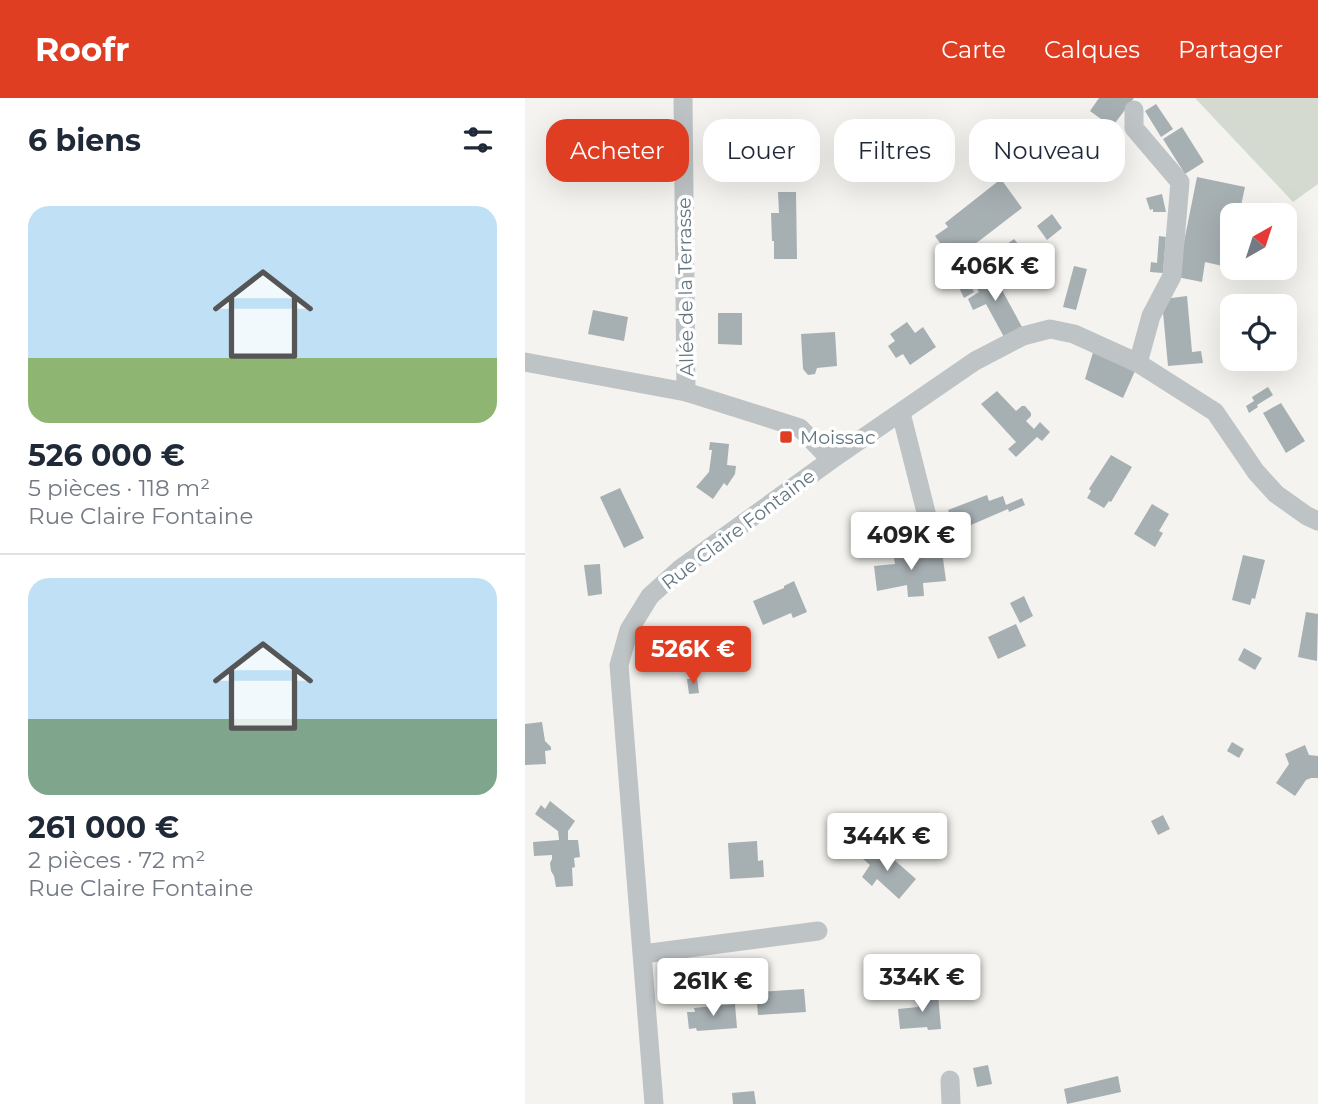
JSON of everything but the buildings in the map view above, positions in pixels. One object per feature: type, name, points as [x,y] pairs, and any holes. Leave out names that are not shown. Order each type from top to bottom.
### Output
[{"type":"street","name":"Allée de la Terrasse","points":[[683,98],[686,392]]},
{"type":"street","points":[[1134,110],[1133,128],[1180,182],[1172,276],[1151,316],[1138,363]]},
{"type":"street","name":"Rue Claire Fontaine","points":[[655,1104],[619,666],[629,630],[650,596],[680,569],[975,361],[1023,336],[1050,329],[1074,334],[1138,363],[1215,412],[1256,472],[1276,495],[1318,521]]},
{"type":"street","points":[[525,362],[686,392],[800,428],[831,460]]},
{"type":"street","points":[[901,413],[933,540]]},
{"type":"street","points":[[643,954],[818,931]]},
{"type":"street","points":[[950,1080],[951,1104]]},
{"type":"shaded area","points":[[1195,98],[1318,98],[1318,184],[1293,202]]},
{"type":"place","name":"Moissac","points":[[786,437]]}]
